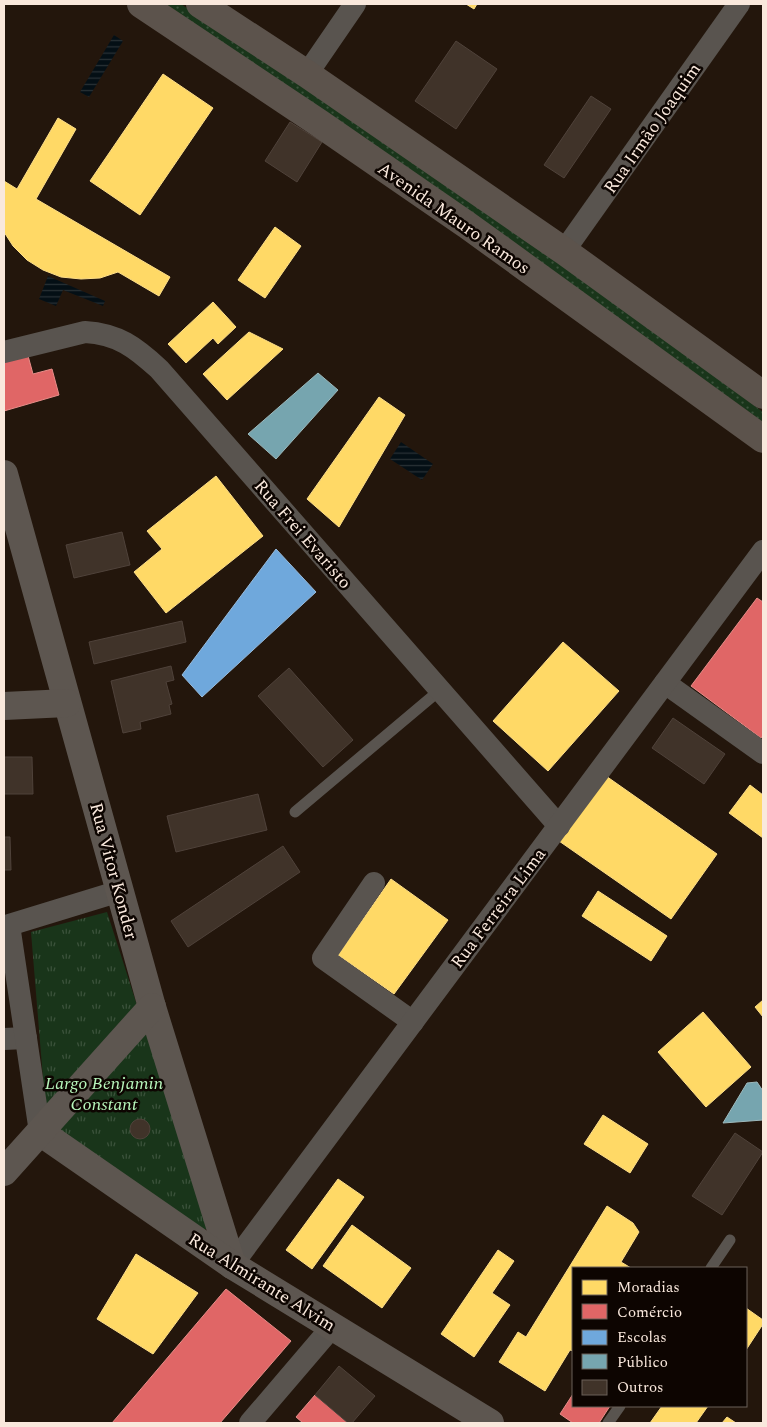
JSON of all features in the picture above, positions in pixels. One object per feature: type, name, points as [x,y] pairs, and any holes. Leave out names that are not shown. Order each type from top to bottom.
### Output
[{"type":"main road","name":"Avenida Mauro Ramos","points":[[141,4],[467,225],[763,439]]},
{"type":"main road","name":"Avenida Mauro Ramos","points":[[200,4],[307,74],[564,252],[763,395]]},
{"type":"main road","name":"Rua Vitor Konder","points":[[4,474],[152,1007],[232,1266]]},
{"type":"main road","points":[[4,706],[68,704]]},
{"type":"main road","points":[[4,1172],[152,1007]]},
{"type":"main road","points":[[120,1042],[132,1039],[145,1040],[156,1044],[166,1051]]},
{"type":"main road","name":"Rua Almirante Alvim","points":[[40,1132],[232,1266],[490,1423]]},
{"type":"street","points":[[307,74],[355,4]]},
{"type":"street","name":"Rua Irmão Joaquim","points":[[564,252],[739,4]]},
{"type":"street","name":"Rua Frei Evaristo","points":[[4,352],[85,332],[116,337],[133,346],[159,369],[559,826]]},
{"type":"street","name":"Rua Ferreira Lima","points":[[232,1266],[763,550]]},
{"type":"street","points":[[665,683],[763,753]]},
{"type":"street","points":[[374,883],[323,958],[413,1022]]},
{"type":"street","points":[[40,1132],[9,925],[120,891]]},
{"type":"street","points":[[4,1039],[26,1038]]},
{"type":"street","points":[[250,1423],[332,1327]]},
{"type":"lane","points":[[295,812],[440,690]]},
{"type":"lane","points":[[712,1267],[730,1240]]},
{"type":"lane","points":[[608,1423],[619,1407]]},
{"type":"green space","points":[[166,4],[181,4],[344,113],[557,260],[763,412],[763,422],[550,269]]},
{"type":"green space","name":"Largo Benjamin Constant","points":[[107,912],[145,1030],[210,1219],[207,1229],[196,1229],[47,1127],[31,932]]},
{"type":"shaded area","points":[[114,35],[123,41],[89,97],[80,92]]},
{"type":"shaded area","points":[[48,276],[105,301],[103,306],[63,290],[56,306],[39,299]]},
{"type":"shaded area","points":[[401,442],[433,464],[422,480],[390,459]]},
{"type":"building: Moradias","points":[[466,4],[477,4],[474,9]]},
{"type":"building: Moradias","points":[[163,74],[213,108],[140,215],[90,181]]},
{"type":"building: Moradias","points":[[58,118],[76,129],[36,199],[170,277],[159,296],[118,272],[100,278],[81,279],[61,277],[43,270],[27,260],[13,246],[4,232],[4,181],[17,189]]},
{"type":"building: Moradias","points":[[275,227],[301,246],[265,298],[238,280]]},
{"type":"building: Moradias","points":[[213,302],[236,327],[218,344],[213,338],[186,363],[168,344]]},
{"type":"building: Moradias","points":[[249,332],[283,349],[227,400],[203,374]]},
{"type":"building: Moradias","points":[[379,397],[405,415],[339,527],[307,499]]},
{"type":"building: Moradias","points":[[216,476],[263,536],[166,613],[134,572],[162,549],[147,531]]},
{"type":"building: Moradias","points":[[563,642],[619,691],[548,771],[493,721]]},
{"type":"building: Moradias","points":[[606,776],[717,854],[671,919],[559,841]]},
{"type":"building: Moradias","points":[[750,785],[763,795],[763,838],[729,813]]},
{"type":"building: Moradias","points":[[391,879],[448,920],[394,994],[338,955]]},
{"type":"building: Moradias","points":[[598,891],[667,936],[651,961],[582,916]]},
{"type":"building: Moradias","points":[[763,1000],[763,1017],[755,1007]]},
{"type":"building: Moradias","points":[[703,1012],[751,1067],[706,1107],[658,1052]]},
{"type":"building: Moradias","points":[[603,1115],[648,1144],[630,1173],[584,1144]]},
{"type":"building: Moradias","points":[[338,1179],[364,1197],[312,1269],[286,1250]]},
{"type":"building: Moradias","points":[[607,1206],[633,1223],[639,1232],[621,1262],[629,1267],[572,1267],[572,1351],[570,1350],[545,1391],[499,1362],[518,1332],[526,1337]]},
{"type":"building: Moradias","points":[[352,1225],[411,1268],[382,1308],[323,1266]]},
{"type":"building: Moradias","points":[[498,1250],[514,1261],[492,1293],[510,1305],[474,1357],[441,1334]]},
{"type":"building: Moradias","points":[[136,1254],[198,1293],[153,1354],[97,1319]]},
{"type":"building: Moradias","points":[[747,1309],[763,1320],[763,1324],[747,1348]]},
{"type":"building: Moradias","points":[[661,1407],[707,1407],[696,1423],[650,1423]]},
{"type":"building: Moradias","points":[[727,1417],[736,1423],[722,1423]]},
{"type":"building: Comércio","points":[[27,352],[33,374],[52,369],[59,395],[4,411],[4,359]]},
{"type":"building: Comércio","points":[[757,598],[763,602],[763,735],[761,738],[691,686]]},
{"type":"building: Comércio","points":[[226,1289],[291,1341],[220,1423],[112,1423]]},
{"type":"building: Comércio","points":[[315,1395],[348,1423],[303,1423],[296,1417]]},
{"type":"building: Comércio","points":[[572,1396],[572,1407],[609,1407],[599,1423],[573,1423],[560,1414]]},
{"type":"building: Escolas","points":[[276,549],[316,592],[202,697],[182,675]]},
{"type":"building: Público","points":[[318,373],[338,390],[276,459],[248,434]]},
{"type":"building: Público","points":[[757,1082],[763,1091],[763,1120],[723,1123],[747,1083]]},
{"type":"building: Outros","points":[[456,41],[497,69],[456,129],[415,101]]},
{"type":"building: Outros","points":[[591,96],[611,109],[564,178],[544,165]]},
{"type":"building: Outros","points":[[290,122],[322,142],[297,182],[265,161]]},
{"type":"building: Outros","points":[[122,532],[130,565],[74,578],[66,545]]},
{"type":"building: Outros","points":[[182,621],[186,642],[94,664],[89,642]]},
{"type":"building: Outros","points":[[171,666],[174,680],[166,682],[172,704],[169,705],[171,714],[140,722],[141,729],[123,733],[111,681]]},
{"type":"building: Outros","points":[[289,668],[353,740],[323,767],[258,696]]},
{"type":"building: Outros","points":[[673,718],[725,754],[704,784],[652,748]]},
{"type":"building: Outros","points":[[4,757],[32,757],[33,794],[4,794]]},
{"type":"building: Outros","points":[[258,794],[267,830],[176,852],[167,816]]},
{"type":"building: Outros","points":[[4,837],[10,837],[11,870],[4,870]]},
{"type":"building: Outros","points":[[283,846],[300,872],[188,947],[171,921]]},
{"type":"building: Outros","points":[[140,1119],[147,1122],[150,1129],[147,1136],[140,1139],[133,1136],[130,1129],[133,1122]]},
{"type":"building: Outros","points":[[735,1133],[763,1152],[722,1215],[692,1196]]},
{"type":"building: Outros","points":[[339,1366],[375,1396],[352,1423],[348,1423],[315,1395]]}]
